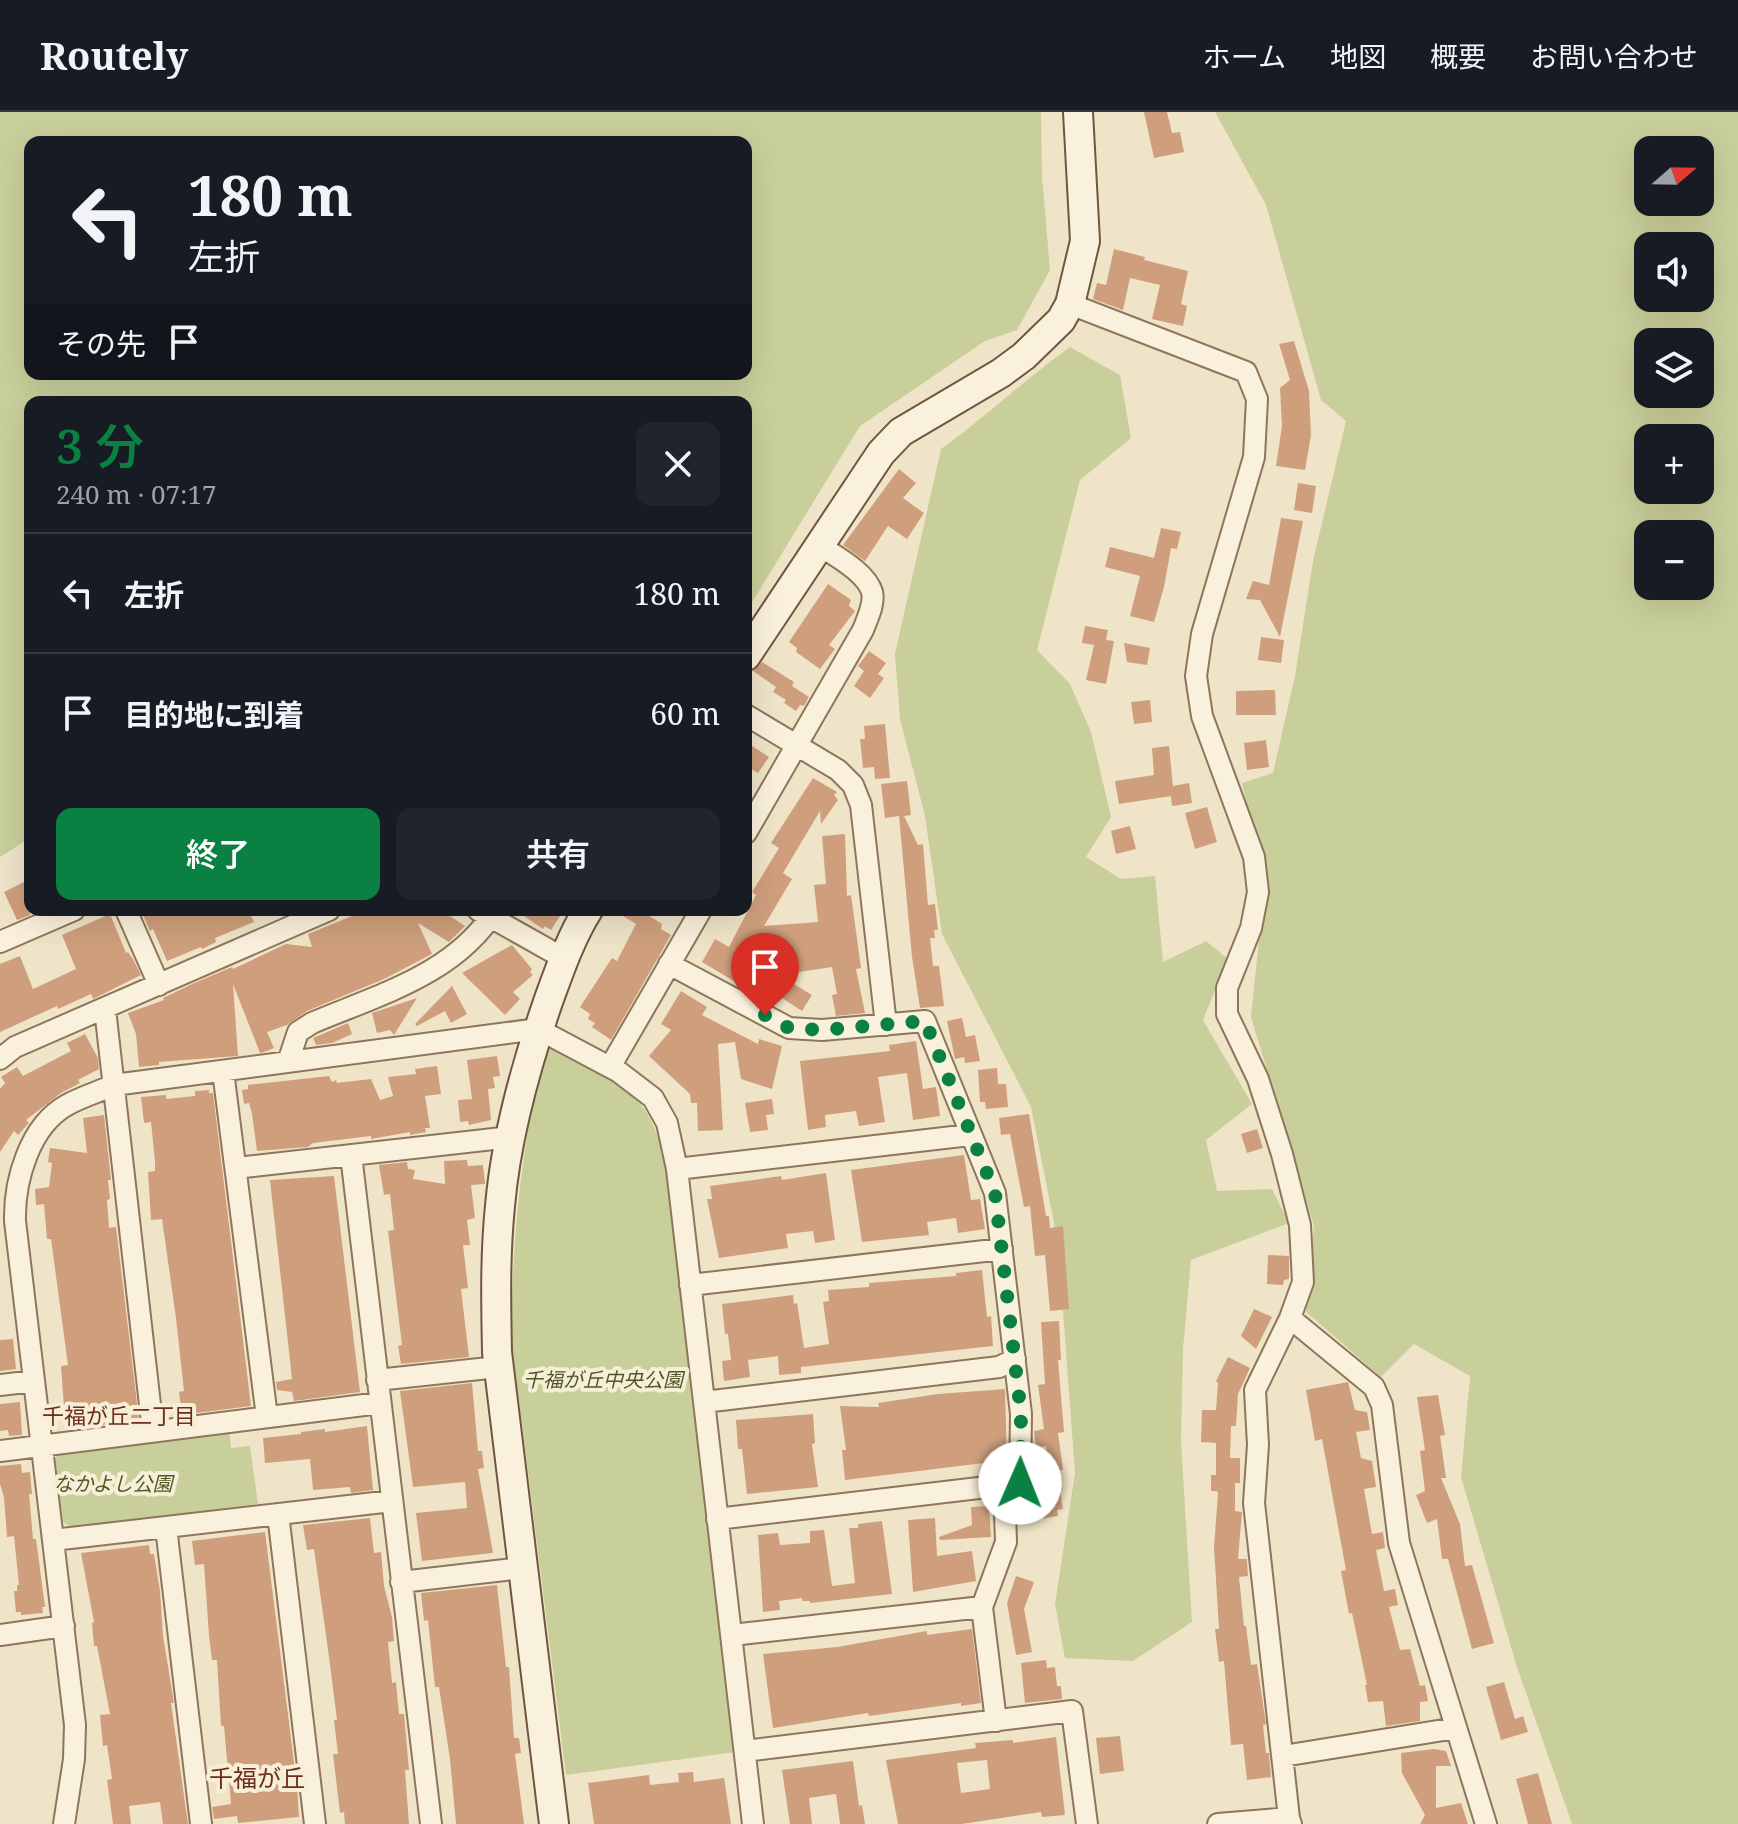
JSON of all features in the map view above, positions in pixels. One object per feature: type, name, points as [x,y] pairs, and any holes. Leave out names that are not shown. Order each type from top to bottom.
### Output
[{"type":"street","points":[[752,647],[881,453],[901,432],[1001,373],[1024,356],[1061,320],[1070,304],[1085,241],[1078,112]]},
{"type":"street","points":[[1070,304],[1246,372],[1257,399],[1254,457],[1202,634],[1196,676],[1202,716],[1254,857],[1258,892],[1251,928],[1227,988],[1227,1014],[1258,1079],[1300,1225],[1303,1282],[1290,1318],[1255,1390],[1258,1445],[1254,1503],[1290,1821],[1218,1824]]},
{"type":"street","points":[[752,823],[863,630],[871,609],[872,592],[862,578],[819,545]]},
{"type":"street","points":[[752,719],[838,770],[853,785],[861,805],[886,1025]]},
{"type":"street","points":[[0,942],[60,916]]},
{"type":"street","points":[[129,916],[159,985]]},
{"type":"street","points":[[0,1059],[15,1047],[315,916]]},
{"type":"street","points":[[288,1062],[298,1032],[420,976],[451,958],[471,943],[486,916]]},
{"type":"street","points":[[495,916],[565,959]]},
{"type":"street","points":[[554,1824],[498,1367],[495,1285],[500,1204],[511,1137],[538,1029],[585,916]]},
{"type":"street","points":[[610,1067],[697,916]]},
{"type":"street","points":[[669,964],[789,1028],[822,1030],[925,1021],[995,1193],[1021,1414],[1020,1483],[717,1519]]},
{"type":"street","points":[[105,1009],[153,1431]]},
{"type":"street","points":[[64,1824],[74,1759],[75,1725],[14,1201],[18,1181],[37,1137],[64,1106],[114,1085],[538,1029],[610,1067],[653,1098],[667,1123],[677,1169],[753,1824]]},
{"type":"street","points":[[223,1071],[267,1417]]},
{"type":"street","points":[[677,1169],[970,1135]]},
{"type":"street","points":[[236,1168],[511,1137]]},
{"type":"street","points":[[351,1155],[431,1824]]},
{"type":"street","points":[[690,1285],[1002,1249]]},
{"type":"street","points":[[1290,1318],[1374,1387],[1382,1405],[1399,1543],[1486,1824]]},
{"type":"street","points":[[704,1402],[999,1367],[1015,1359]]},
{"type":"street","points":[[377,1380],[498,1367]]},
{"type":"street","points":[[0,1385],[34,1381]]},
{"type":"street","points":[[0,1451],[380,1403]]},
{"type":"street","points":[[996,1721],[982,1607],[1006,1542],[1004,1485]]},
{"type":"street","points":[[53,1540],[392,1501]]},
{"type":"street","points":[[278,1514],[315,1824]]},
{"type":"street","points":[[166,1527],[201,1824]]},
{"type":"street","points":[[401,1582],[522,1568]]},
{"type":"street","points":[[732,1635],[982,1607]]},
{"type":"street","points":[[0,1635],[64,1626]]},
{"type":"street","points":[[745,1751],[1072,1711],[1087,1824]]},
{"type":"street","points":[[1283,1756],[1456,1728]]},
{"type":"green space","points":[[0,112],[1041,112],[1042,175],[1050,270],[1017,330],[985,341],[860,426],[752,602],[752,396],[24,396],[24,842],[0,857]]},
{"type":"green space","points":[[1215,112],[1738,112],[1738,1824],[1572,1824],[1517,1667],[1461,1477],[1470,1376],[1414,1344],[1381,1377],[1306,1312],[1314,1226],[1251,1017],[1264,891],[1242,783],[1273,773],[1295,676],[1313,561],[1346,421],[1321,400],[1266,205]]},
{"type":"green space","points":[[1070,347],[1120,375],[1131,438],[1080,480],[1037,650],[1070,684],[1091,732],[1111,817],[1086,857],[1121,879],[1155,876],[1163,962],[1206,941],[1228,959],[1203,1020],[1252,1104],[1206,1140],[1217,1191],[1272,1189],[1289,1223],[1191,1260],[1183,1349],[1181,1442],[1192,1622],[1133,1661],[1065,1658],[1055,1604],[1075,1473],[1058,1243],[1031,1107],[942,934],[925,816],[900,719],[895,654],[941,449]]},
{"type":"green space","name":"千福が丘中央公園","points":[[548,1046],[626,1089],[650,1119],[659,1140],[666,1168],[735,1752],[566,1775],[511,1336],[521,1177],[531,1114]]},
{"type":"green space","name":"なかよし公園","points":[[229,1428],[231,1448],[250,1446],[258,1504],[72,1528],[63,1522],[55,1459],[63,1449]]},
{"type":"building","points":[[1144,112],[1167,112],[1172,133],[1180,132],[1184,152],[1154,158]]},
{"type":"building","points":[[1114,249],[1188,271],[1181,304],[1187,306],[1183,326],[1152,319],[1160,285],[1130,278],[1123,310],[1093,299],[1097,283],[1106,285]]},
{"type":"building","points":[[1294,341],[1309,391],[1311,435],[1305,470],[1276,466],[1282,426],[1280,388],[1290,380],[1279,344]]},
{"type":"building","points":[[899,469],[916,483],[903,498],[924,513],[907,539],[888,526],[865,561],[843,545]]},
{"type":"building","points":[[1298,483],[1316,486],[1312,513],[1294,510]]},
{"type":"building","points":[[1281,518],[1303,521],[1280,637],[1260,600],[1246,599],[1253,581],[1269,585]]},
{"type":"building","points":[[1161,528],[1181,532],[1177,549],[1171,548],[1154,622],[1130,616],[1140,576],[1105,567],[1110,547],[1154,558]]},
{"type":"building","points":[[828,584],[851,600],[849,606],[855,611],[829,645],[835,649],[820,669],[796,652],[797,648],[789,642]]},
{"type":"building","points":[[1085,626],[1108,630],[1106,640],[1114,641],[1106,684],[1086,680],[1094,645],[1082,643]]},
{"type":"building","points":[[1261,637],[1284,640],[1281,663],[1258,660]]},
{"type":"building","points":[[1124,643],[1150,648],[1147,665],[1127,662]]},
{"type":"building","points":[[869,651],[886,663],[878,674],[884,678],[870,698],[854,686],[864,671],[858,666]]},
{"type":"building","points":[[762,662],[794,682],[792,686],[809,697],[804,706],[800,705],[796,711],[773,692],[776,687],[753,671]]},
{"type":"building","points":[[1275,690],[1276,715],[1236,715],[1236,691]]},
{"type":"building","points":[[1150,700],[1152,722],[1134,724],[1131,702]]},
{"type":"building","points":[[885,724],[890,778],[875,779],[874,767],[863,768],[860,739],[865,739],[864,726]]},
{"type":"building","points":[[1266,740],[1269,767],[1247,770],[1244,743]]},
{"type":"building","points":[[752,746],[769,757],[758,773],[752,770]]},
{"type":"building","points":[[1169,746],[1173,786],[1189,783],[1192,803],[1172,806],[1171,796],[1119,804],[1115,781],[1154,775],[1152,748]]},
{"type":"building","points":[[813,778],[837,792],[834,795],[838,800],[821,824],[820,811],[783,873],[792,879],[764,926],[818,922],[814,885],[826,884],[822,836],[845,834],[847,896],[851,895],[861,968],[856,969],[865,1013],[836,1016],[832,995],[837,994],[832,967],[779,975],[812,995],[802,1011],[782,998],[779,1002],[760,989],[757,995],[702,962],[715,939],[729,947],[745,916],[752,916],[752,903],[756,895],[752,892],[779,848],[771,843]]},
{"type":"building","points":[[907,781],[911,815],[904,816],[918,845],[923,844],[928,905],[935,904],[938,930],[934,930],[935,938],[930,938],[933,966],[939,966],[944,1006],[920,1008],[912,957],[899,816],[885,818],[881,784]]},
{"type":"building","points":[[1207,807],[1217,842],[1195,849],[1185,813]]},
{"type":"building","points":[[1130,826],[1136,849],[1116,854],[1111,831]]},
{"type":"building","points":[[24,882],[24,916],[27,916],[17,920],[4,892]]},
{"type":"building","points":[[111,916],[126,953],[133,959],[141,975],[93,999],[91,994],[58,1009],[57,1006],[0,1032],[0,964],[20,956],[33,989],[76,969],[62,935]]},
{"type":"building","points":[[144,916],[251,916],[254,922],[215,938],[216,942],[202,949],[167,961],[153,929],[150,931]]},
{"type":"building","points":[[352,916],[450,916],[465,926],[449,942],[418,923],[432,954],[267,1032],[274,1048],[260,1053],[233,984],[238,1056],[159,1062],[159,1065],[139,1067],[136,1034],[128,1013],[164,1000],[192,984],[286,944],[312,947],[308,934]]},
{"type":"building","points":[[524,916],[560,916],[551,930],[545,926],[543,929]]},
{"type":"building","points":[[623,916],[649,916],[671,935],[611,1040],[592,1027],[595,1023],[588,1019],[590,1014],[580,1007],[612,958],[617,961],[636,924]]},
{"type":"building","points":[[512,945],[532,969],[530,972],[533,975],[513,992],[520,999],[505,1015],[462,973]]},
{"type":"building","points":[[452,986],[467,1014],[451,1023],[445,1011],[417,1026],[415,1024]]},
{"type":"building","points":[[681,991],[707,1007],[702,1015],[758,1044],[759,1039],[782,1046],[772,1089],[741,1079],[735,1042],[718,1044],[723,1130],[698,1131],[697,1103],[691,1103],[690,1094],[649,1056],[671,1030],[661,1024]]},
{"type":"building","points":[[417,998],[394,1035],[390,1030],[377,1033],[372,1013]]},
{"type":"building","points":[[962,1018],[966,1037],[975,1035],[980,1061],[965,1063],[964,1057],[955,1059],[947,1021]]},
{"type":"building","points":[[348,1023],[352,1034],[332,1043],[316,1045],[313,1038]]},
{"type":"building","points":[[85,1034],[98,1058],[99,1069],[78,1080],[80,1083],[61,1093],[26,1120],[29,1123],[18,1135],[14,1131],[0,1152],[0,1089],[5,1083],[1,1077],[17,1067],[23,1076],[71,1051],[67,1043]]},
{"type":"building","points":[[916,1041],[923,1089],[936,1087],[940,1116],[913,1120],[907,1073],[878,1077],[885,1122],[859,1126],[856,1111],[825,1115],[826,1127],[808,1130],[800,1061],[890,1051],[889,1045]]},
{"type":"building","points":[[497,1056],[500,1076],[493,1077],[495,1088],[488,1089],[491,1120],[469,1125],[468,1121],[460,1122],[458,1100],[472,1099],[467,1060]]},
{"type":"building","points":[[437,1066],[441,1094],[425,1096],[430,1128],[425,1128],[426,1132],[257,1151],[252,1114],[249,1103],[244,1104],[242,1090],[248,1089],[248,1085],[329,1076],[332,1082],[336,1080],[337,1083],[371,1079],[380,1100],[393,1096],[388,1077],[416,1074],[415,1069]]},
{"type":"building","points":[[997,1068],[998,1084],[1006,1084],[1008,1107],[986,1109],[985,1102],[980,1102],[978,1070]]},
{"type":"building","points":[[209,1090],[213,1093],[251,1406],[182,1415],[179,1392],[184,1391],[162,1219],[151,1220],[148,1172],[155,1171],[155,1161],[151,1122],[144,1123],[141,1097],[166,1095],[166,1099],[195,1096],[195,1091]]},
{"type":"building","points":[[772,1099],[774,1114],[766,1115],[768,1130],[750,1132],[745,1103]]},
{"type":"building","points":[[1029,1114],[1046,1216],[1049,1216],[1050,1228],[1063,1226],[1069,1309],[1050,1311],[1045,1255],[1035,1256],[1030,1206],[1024,1207],[1010,1134],[1001,1135],[999,1118]]},
{"type":"building","points":[[104,1115],[111,1180],[108,1180],[110,1199],[107,1200],[109,1228],[116,1227],[139,1420],[71,1429],[71,1422],[65,1422],[61,1366],[68,1365],[51,1239],[47,1239],[44,1204],[36,1205],[35,1189],[49,1187],[50,1148],[87,1153],[83,1118]]},
{"type":"building","points":[[1257,1129],[1263,1148],[1247,1153],[1241,1134]]},
{"type":"building","points":[[964,1155],[971,1200],[980,1199],[985,1229],[958,1233],[956,1218],[927,1222],[929,1235],[862,1242],[851,1170]]},
{"type":"building","points":[[467,1160],[468,1166],[483,1165],[485,1184],[471,1185],[475,1218],[467,1220],[470,1245],[463,1245],[468,1288],[461,1289],[469,1357],[401,1364],[398,1346],[402,1345],[388,1231],[394,1230],[390,1194],[384,1195],[379,1165],[407,1162],[408,1169],[415,1170],[413,1179],[445,1184],[444,1161]]},
{"type":"building","points":[[826,1173],[835,1240],[815,1243],[813,1231],[786,1234],[788,1248],[719,1258],[707,1199],[712,1199],[710,1186]]},
{"type":"building","points":[[334,1176],[360,1392],[294,1401],[292,1392],[277,1390],[276,1382],[292,1379],[270,1180]]},
{"type":"building","points":[[1268,1255],[1289,1256],[1289,1279],[1284,1280],[1283,1285],[1267,1284]]},
{"type":"building","points":[[982,1270],[993,1346],[801,1367],[801,1373],[779,1375],[778,1356],[748,1360],[750,1377],[724,1381],[722,1361],[731,1360],[722,1304],[793,1295],[804,1348],[829,1344],[823,1302],[829,1301],[828,1290],[869,1287],[869,1283],[956,1276],[956,1273]]},
{"type":"building","points":[[1254,1309],[1272,1317],[1256,1349],[1241,1336]]},
{"type":"building","points":[[1059,1321],[1061,1360],[1058,1360],[1064,1432],[1058,1433],[1063,1470],[1049,1471],[1046,1446],[1036,1448],[1034,1431],[1044,1429],[1038,1385],[1045,1384],[1041,1322]]},
{"type":"building","points":[[13,1339],[16,1369],[0,1371],[0,1340]]},
{"type":"building","points":[[1228,1357],[1250,1368],[1238,1394],[1236,1426],[1231,1426],[1230,1458],[1240,1458],[1240,1483],[1235,1483],[1235,1511],[1242,1512],[1238,1559],[1247,1559],[1248,1576],[1239,1577],[1251,1665],[1257,1664],[1271,1777],[1247,1780],[1243,1744],[1231,1745],[1224,1661],[1219,1662],[1215,1629],[1219,1629],[1214,1547],[1218,1494],[1211,1491],[1211,1475],[1216,1475],[1216,1443],[1201,1442],[1202,1410],[1216,1410],[1216,1381]]},
{"type":"building","points":[[1348,1382],[1355,1410],[1367,1412],[1370,1430],[1356,1432],[1361,1458],[1372,1461],[1376,1487],[1364,1489],[1372,1534],[1383,1532],[1385,1548],[1376,1550],[1384,1591],[1395,1589],[1398,1605],[1389,1607],[1400,1650],[1410,1649],[1420,1686],[1425,1685],[1428,1701],[1420,1702],[1420,1721],[1386,1726],[1383,1701],[1368,1702],[1352,1613],[1349,1614],[1341,1571],[1346,1570],[1322,1439],[1315,1441],[1306,1390]]},
{"type":"building","points":[[472,1383],[478,1451],[482,1451],[484,1468],[478,1469],[493,1553],[422,1561],[416,1513],[467,1508],[465,1482],[413,1487],[400,1391]]},
{"type":"building","points":[[1005,1389],[1007,1466],[984,1468],[984,1463],[845,1480],[842,1450],[846,1450],[840,1406],[879,1407],[878,1403],[938,1394]]},
{"type":"building","points":[[1438,1395],[1445,1435],[1440,1436],[1446,1478],[1441,1478],[1460,1524],[1465,1566],[1472,1565],[1494,1643],[1472,1649],[1448,1559],[1442,1559],[1437,1519],[1427,1523],[1416,1495],[1425,1491],[1420,1451],[1425,1450],[1417,1397]]},
{"type":"building","points":[[20,1402],[22,1435],[9,1436],[8,1430],[0,1431],[0,1404]]},
{"type":"building","points":[[813,1414],[815,1443],[812,1444],[818,1487],[747,1494],[736,1420]]},
{"type":"building","points":[[367,1426],[373,1490],[351,1493],[350,1487],[313,1490],[310,1459],[265,1463],[263,1438]]},
{"type":"building","points":[[21,1464],[22,1473],[30,1472],[33,1539],[36,1539],[45,1607],[42,1607],[43,1613],[21,1615],[21,1612],[16,1612],[14,1591],[19,1585],[14,1536],[7,1537],[0,1466]]},
{"type":"building","points":[[1060,1490],[1063,1509],[1057,1510],[1058,1516],[1039,1519],[1038,1511],[1031,1512],[1028,1495]]},
{"type":"building","points":[[989,1506],[991,1537],[940,1540],[939,1537],[972,1525],[971,1507]]},
{"type":"building","points":[[370,1518],[374,1553],[381,1552],[384,1586],[392,1617],[394,1641],[388,1642],[392,1683],[396,1682],[399,1714],[404,1714],[409,1770],[405,1770],[409,1824],[345,1824],[344,1812],[340,1813],[333,1754],[338,1754],[334,1720],[337,1720],[329,1657],[314,1549],[307,1550],[303,1525]]},
{"type":"building","points":[[935,1518],[937,1556],[972,1551],[976,1581],[913,1592],[908,1520]]},
{"type":"building","points":[[882,1521],[892,1594],[810,1603],[802,1601],[802,1598],[779,1601],[780,1610],[763,1612],[758,1535],[778,1533],[780,1545],[810,1543],[810,1531],[824,1530],[832,1586],[855,1583],[849,1528]]},
{"type":"building","points":[[265,1532],[299,1817],[238,1823],[237,1816],[214,1819],[212,1807],[231,1804],[224,1726],[221,1726],[217,1660],[212,1660],[209,1636],[204,1564],[195,1565],[192,1541]]},
{"type":"building","points":[[149,1545],[150,1554],[154,1554],[160,1591],[163,1636],[174,1703],[171,1703],[188,1824],[163,1824],[160,1802],[129,1806],[131,1824],[113,1824],[107,1780],[112,1779],[107,1745],[103,1746],[100,1715],[110,1714],[97,1646],[94,1646],[94,1622],[81,1553]]},
{"type":"building","points":[[1016,1576],[1034,1582],[1024,1609],[1032,1652],[1016,1655],[1007,1603]]},
{"type":"building","points":[[497,1585],[506,1667],[509,1667],[514,1738],[519,1738],[521,1753],[515,1754],[524,1824],[456,1824],[450,1759],[421,1593]]},
{"type":"building","points":[[972,1629],[981,1703],[869,1716],[868,1713],[773,1728],[763,1654],[837,1647],[927,1631],[927,1635]]},
{"type":"building","points":[[1046,1660],[1047,1668],[1055,1667],[1062,1699],[1025,1703],[1021,1663]]},
{"type":"building","points":[[1504,1682],[1515,1719],[1523,1716],[1528,1732],[1501,1740],[1486,1687]]},
{"type":"building","points":[[1120,1736],[1124,1771],[1100,1774],[1096,1738]]},
{"type":"building","points":[[1056,1737],[1065,1815],[1042,1817],[1041,1812],[962,1824],[898,1824],[886,1760],[976,1748],[975,1743],[1013,1740],[1013,1743]],"holes":[[[987,1760],[990,1789],[961,1793],[957,1763]]]},
{"type":"building","points":[[1434,1749],[1446,1751],[1451,1766],[1436,1766],[1436,1808],[1461,1803],[1468,1824],[1420,1824],[1425,1815],[1402,1773],[1401,1753]]},
{"type":"building","points":[[853,1761],[859,1806],[862,1805],[865,1824],[840,1824],[836,1794],[809,1798],[812,1824],[790,1824],[782,1770]]},
{"type":"building","points":[[693,1772],[694,1782],[724,1778],[731,1824],[594,1824],[588,1783],[649,1775],[650,1785],[679,1782],[678,1773]]},
{"type":"building","points":[[1538,1773],[1552,1824],[1528,1824],[1516,1779]]},
{"type":"district","name":"千福が丘二丁目","points":[[119,1415]]},
{"type":"district","name":"千福が丘","points":[[257,1777]]},
{"type":"route","points":[[765,1015],[789,1028],[822,1030],[925,1021],[995,1193],[1021,1414],[1020,1483]]}]
